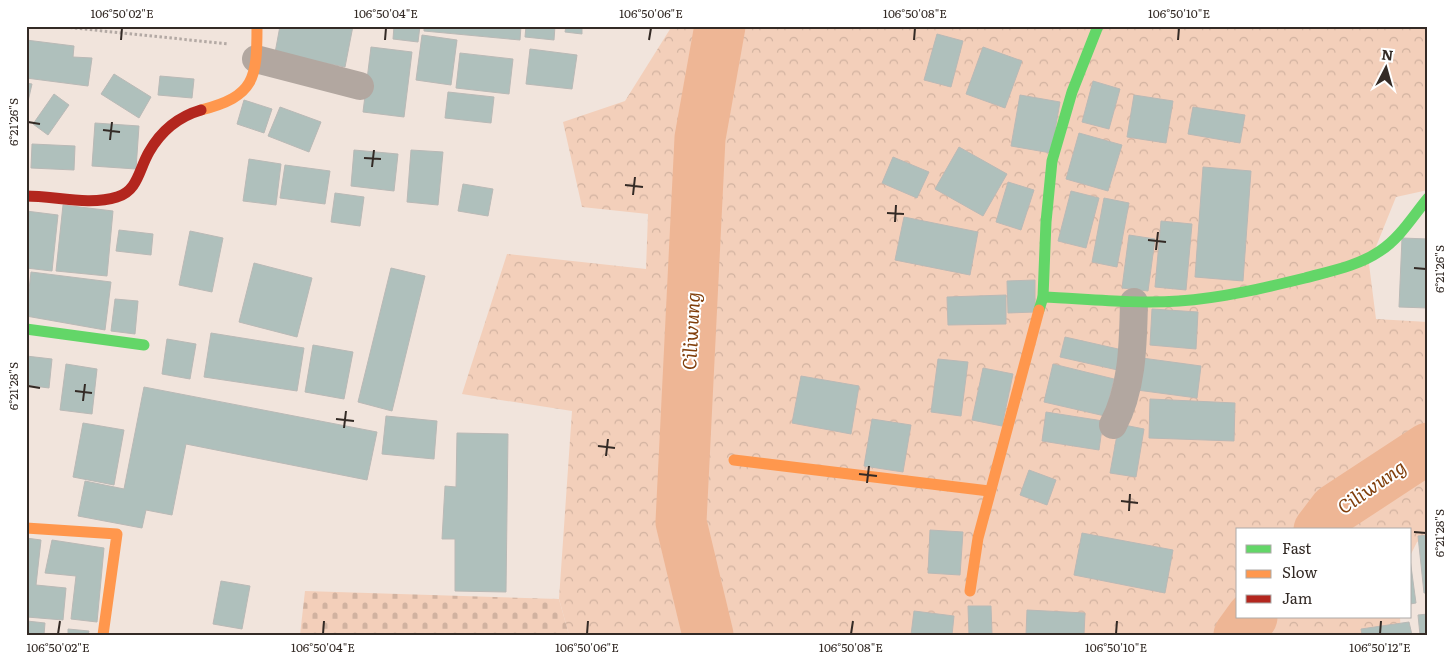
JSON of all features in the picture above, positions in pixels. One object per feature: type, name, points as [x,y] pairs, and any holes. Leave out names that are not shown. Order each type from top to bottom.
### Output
[{"type":"street","points":[[26,196],[56,196],[95,202],[115,199],[127,194],[140,175],[148,153],[169,126],[180,118],[216,107],[240,96],[249,84],[257,52],[256,26]]},
{"type":"street","points":[[970,591],[978,538],[989,491],[1042,297],[1046,222],[1052,161],[1072,92],[1098,26]]},
{"type":"street","points":[[257,52],[360,86]]},
{"type":"street","points":[[1042,297],[1134,302],[1180,301],[1232,295],[1328,272],[1361,262],[1380,250],[1403,228],[1428,198]]},
{"type":"street","points":[[1113,424],[1123,402],[1131,363],[1134,302]]},
{"type":"street","points":[[26,329],[144,344]]},
{"type":"street","points":[[734,460],[989,491]]},
{"type":"street","points":[[26,528],[117,534],[103,635]]},
{"type":"path","points":[[55,26],[257,52]]},
{"type":"green space","points":[[672,26],[1428,26],[1428,190],[1396,197],[1369,264],[1376,319],[1428,322],[1428,536],[1417,542],[1412,552],[1412,528],[1236,528],[1236,618],[1400,618],[1401,635],[569,635],[559,599],[572,411],[462,394],[507,254],[646,269],[648,214],[582,207],[563,122],[625,101]]},
{"type":"green space","points":[[305,591],[559,599],[569,635],[300,635]]},
{"type":"building","points":[[280,26],[353,26],[345,67],[275,53]]},
{"type":"building","points":[[394,26],[420,26],[418,42],[393,39]]},
{"type":"building","points":[[424,26],[521,26],[520,40],[424,31]]},
{"type":"building","points":[[526,26],[555,26],[554,40],[525,37]]},
{"type":"building","points":[[566,26],[582,26],[582,34],[565,32]]},
{"type":"building","points":[[937,34],[963,41],[951,87],[924,80]]},
{"type":"building","points":[[422,35],[457,40],[451,85],[416,80]]},
{"type":"building","points":[[26,40],[74,46],[73,57],[92,58],[88,86],[26,78]]},
{"type":"building","points":[[371,47],[412,52],[404,117],[363,112]]},
{"type":"building","points":[[983,47],[1022,61],[1005,108],[966,94]]},
{"type":"building","points":[[530,49],[577,55],[572,89],[526,84]]},
{"type":"building","points":[[460,53],[513,59],[509,94],[456,88]]},
{"type":"building","points":[[114,74],[151,97],[139,118],[101,94]]},
{"type":"building","points":[[160,76],[194,79],[192,98],[158,95]]},
{"type":"building","points":[[1093,81],[1120,89],[1109,129],[1082,122]]},
{"type":"building","points":[[26,83],[32,84],[26,110]]},
{"type":"building","points":[[448,92],[494,97],[491,123],[445,118]]},
{"type":"building","points":[[54,94],[69,105],[48,135],[33,124]]},
{"type":"building","points":[[1020,95],[1060,102],[1051,153],[1011,146]]},
{"type":"building","points":[[1134,95],[1173,101],[1166,143],[1127,137]]},
{"type":"building","points":[[244,100],[272,109],[264,133],[237,124]]},
{"type":"building","points":[[280,107],[321,122],[309,152],[268,136]]},
{"type":"building","points":[[1193,107],[1245,115],[1240,143],[1188,134]]},
{"type":"building","points":[[95,123],[139,126],[136,169],[92,166]]},
{"type":"building","points":[[1079,133],[1122,145],[1108,191],[1066,179]]},
{"type":"building","points":[[32,144],[75,146],[74,170],[31,168]]},
{"type":"building","points":[[959,147],[1007,174],[983,216],[935,189]]},
{"type":"building","points":[[354,150],[398,154],[394,191],[351,186]]},
{"type":"building","points":[[411,150],[443,152],[438,205],[407,202]]},
{"type":"building","points":[[893,157],[929,172],[917,198],[882,183]]},
{"type":"building","points":[[249,159],[281,164],[276,205],[243,201]]},
{"type":"building","points":[[285,165],[330,171],[325,204],[280,198]]},
{"type":"building","points":[[1203,167],[1251,171],[1243,281],[1195,277]]},
{"type":"building","points":[[1008,182],[1034,190],[1021,230],[996,222]]},
{"type":"building","points":[[463,184],[493,189],[488,216],[458,211]]},
{"type":"building","points":[[1071,191],[1099,198],[1086,248],[1058,241]]},
{"type":"building","points":[[335,193],[364,197],[360,226],[331,222]]},
{"type":"building","points":[[1104,198],[1129,203],[1117,267],[1092,262]]},
{"type":"building","points":[[63,205],[113,211],[107,276],[56,271]]},
{"type":"building","points":[[26,211],[58,215],[52,271],[26,268]]},
{"type":"building","points":[[904,217],[978,232],[970,275],[895,260]]},
{"type":"building","points":[[1161,221],[1192,224],[1186,290],[1155,287]]},
{"type":"building","points":[[119,230],[153,234],[151,255],[116,251]]},
{"type":"building","points":[[190,231],[223,238],[212,292],[179,285]]},
{"type":"building","points":[[1129,235],[1155,239],[1148,291],[1122,288]]},
{"type":"building","points":[[1402,238],[1428,239],[1428,308],[1399,307]]},
{"type":"building","points":[[254,263],[312,278],[297,337],[239,322]]},
{"type":"building","points":[[391,268],[425,276],[392,411],[358,402]]},
{"type":"building","points":[[31,272],[111,282],[105,330],[26,316]]},
{"type":"building","points":[[1035,280],[1035,312],[1008,313],[1007,281]]},
{"type":"building","points":[[1006,295],[1006,324],[948,325],[947,297]]},
{"type":"building","points":[[115,299],[138,301],[135,334],[111,331]]},
{"type":"building","points":[[1152,309],[1198,312],[1196,349],[1150,345]]},
{"type":"building","points":[[211,333],[304,348],[297,391],[204,377]]},
{"type":"building","points":[[1065,337],[1127,351],[1122,371],[1060,357]]},
{"type":"building","points":[[167,339],[196,344],[190,379],[162,374]]},
{"type":"building","points":[[313,345],[353,352],[344,399],[305,392]]},
{"type":"building","points":[[26,356],[52,359],[49,388],[26,385]]},
{"type":"building","points":[[1142,358],[1201,366],[1197,398],[1137,390]]},
{"type":"building","points":[[938,359],[968,362],[961,416],[931,412]]},
{"type":"building","points":[[66,364],[97,369],[92,414],[60,410]]},
{"type":"building","points":[[1053,364],[1114,379],[1105,416],[1044,402]]},
{"type":"building","points":[[983,368],[1013,374],[1002,426],[972,420]]},
{"type":"building","points":[[801,376],[859,386],[851,434],[792,423]]},
{"type":"building","points":[[144,387],[377,432],[367,480],[186,444],[172,515],[146,510],[142,528],[78,516],[85,481],[124,489]]},
{"type":"building","points":[[1150,399],[1235,403],[1234,441],[1149,438]]},
{"type":"building","points":[[1046,412],[1103,421],[1099,450],[1042,441]]},
{"type":"building","points":[[386,416],[437,421],[434,459],[382,454]]},
{"type":"building","points":[[872,419],[911,425],[903,472],[864,466]]},
{"type":"building","points":[[83,423],[124,430],[114,485],[73,477]]},
{"type":"building","points":[[1119,424],[1144,429],[1136,477],[1110,473]]},
{"type":"building","points":[[457,433],[508,434],[506,592],[455,591],[455,539],[442,539],[445,486],[456,487]]},
{"type":"building","points":[[1029,470],[1056,480],[1047,505],[1020,495]]},
{"type":"building","points":[[930,530],[963,532],[960,575],[928,573]]},
{"type":"building","points":[[1082,533],[1173,550],[1165,593],[1074,575]]},
{"type":"building","points":[[1428,535],[1428,593],[1424,593],[1418,536]]},
{"type":"building","points":[[26,538],[41,540],[36,585],[66,588],[63,620],[27,617],[27,621],[45,623],[44,635],[26,635]]},
{"type":"building","points":[[52,540],[104,548],[97,622],[71,619],[76,576],[45,573]]},
{"type":"building","points":[[1412,574],[1416,603],[1412,604]]},
{"type":"building","points":[[221,581],[250,586],[242,629],[213,624]]},
{"type":"building","points":[[968,606],[991,606],[992,634],[969,635]]},
{"type":"building","points":[[1027,610],[1085,613],[1084,635],[1026,635]]},
{"type":"building","points":[[914,611],[954,616],[952,635],[911,635]]},
{"type":"building","points":[[1428,614],[1428,635],[1420,635],[1418,615]]},
{"type":"building","points":[[1409,622],[1412,635],[1362,635],[1361,629]]},
{"type":"building","points":[[68,629],[89,631],[88,635],[68,635]]},
{"type":"waterway","name":"Ciliwung","points":[[708,635],[681,522],[700,138],[720,26]]},
{"type":"waterway","name":"Ciliwung","points":[[1321,528],[1335,509],[1428,448]]},
{"type":"waterway","name":"Ciliwung","points":[[1239,635],[1251,618]]},
{"type":"traffic: fast","points":[[1039,310],[1043,297],[1046,222],[1052,161],[1072,92],[1098,26]]},
{"type":"traffic: fast","points":[[1043,297],[1128,302],[1195,300],[1258,289],[1305,278],[1353,264],[1380,251],[1400,233],[1428,198]]},
{"type":"traffic: fast","points":[[26,329],[144,345]]},
{"type":"traffic: slow","points":[[201,110],[219,105],[233,98],[249,83],[254,72],[256,60],[257,26]]},
{"type":"traffic: slow","points":[[970,591],[978,538],[1039,310]]},
{"type":"traffic: slow","points":[[734,460],[989,491]]},
{"type":"traffic: slow","points":[[26,528],[117,534],[103,635]]},
{"type":"traffic: jam","points":[[26,196],[95,201],[106,200],[124,194],[134,185],[149,152],[164,131],[184,117],[201,110]]}]
